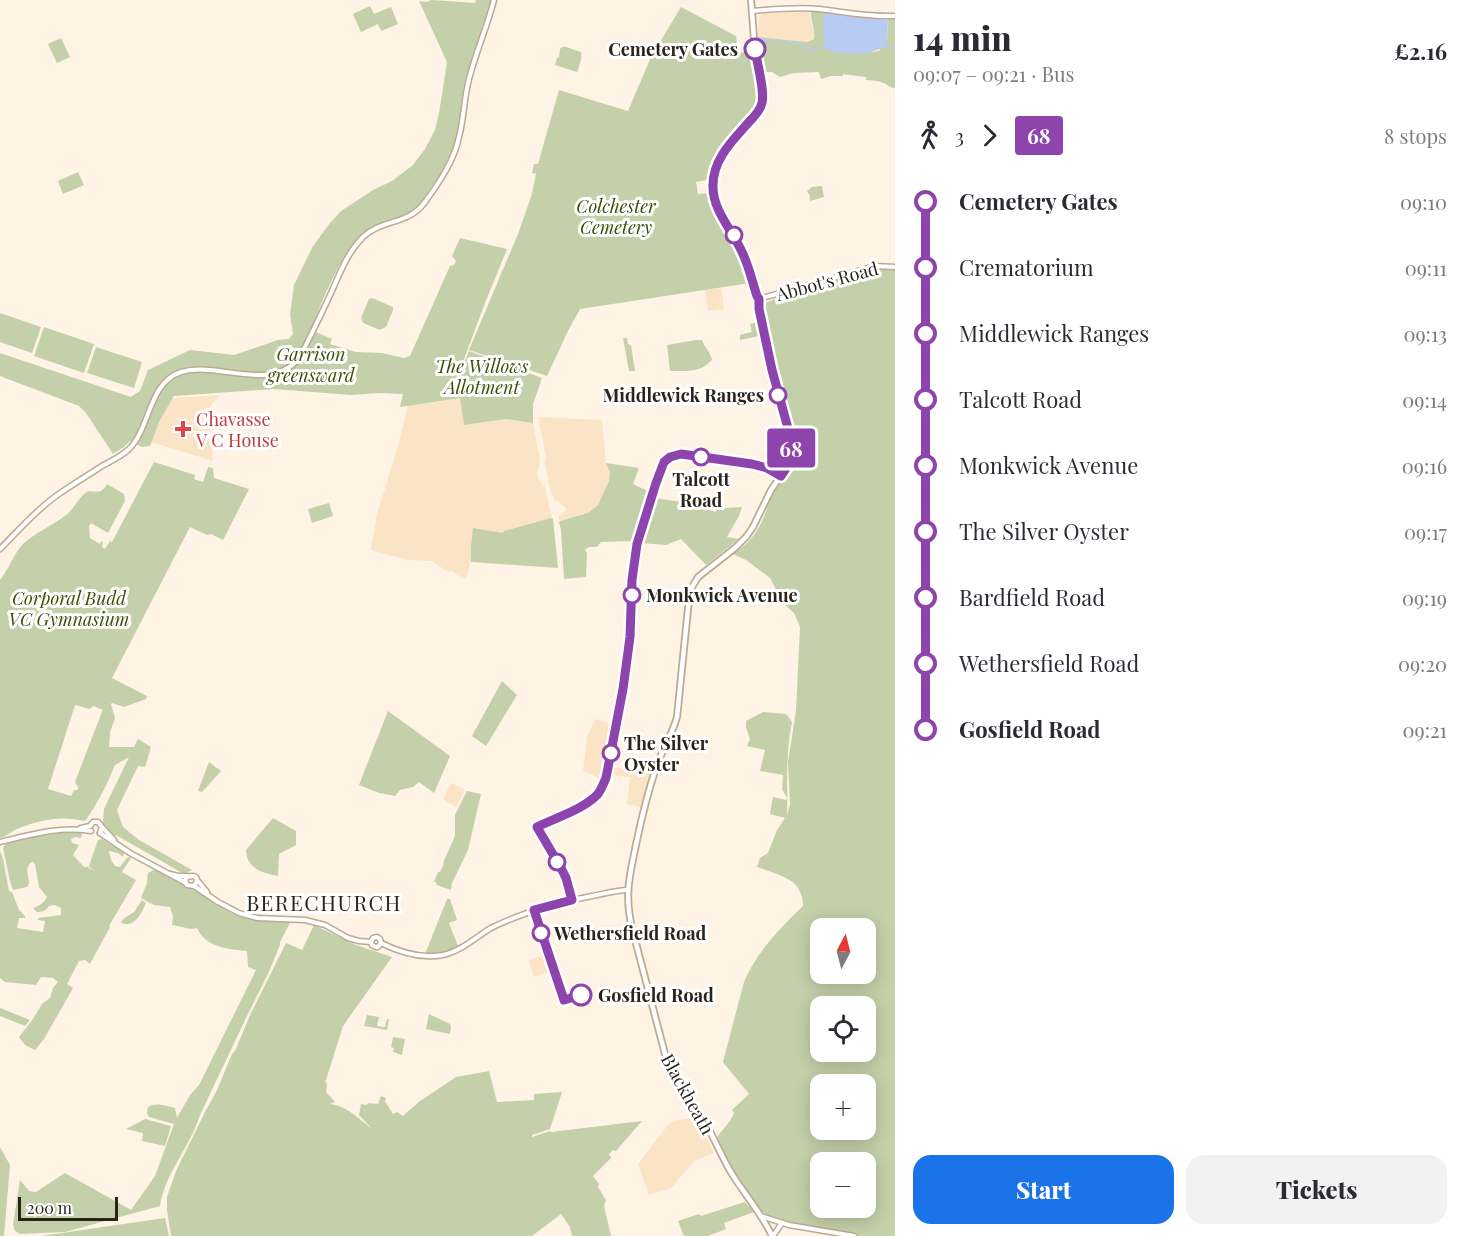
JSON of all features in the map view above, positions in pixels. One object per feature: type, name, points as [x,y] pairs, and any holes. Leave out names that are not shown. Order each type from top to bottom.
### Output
[{"type":"main road","name":"Blackheath","points":[[751,0],[762,105],[724,151],[716,168],[712,185],[720,213],[742,252],[759,299],[759,309],[772,370],[789,432],[791,453],[789,464],[771,489],[746,537],[698,577],[692,587],[677,717],[656,769],[643,815],[628,890],[631,921],[668,1064],[703,1119],[731,1173],[773,1236]]},
{"type":"street","points":[[0,549],[53,498],[128,450],[140,432],[156,394],[168,378],[195,370],[264,375],[291,367],[298,359],[340,272],[357,243],[371,231],[387,223],[411,216],[419,210],[447,167],[458,144],[468,82],[494,0]]},
{"type":"street","points":[[752,11],[818,9],[861,15],[895,16]]},
{"type":"street","name":"Abbot's Road","points":[[759,299],[874,266],[895,267]]},
{"type":"street","points":[[91,829],[96,821],[99,822],[116,843]]},
{"type":"street","points":[[100,833],[102,827]]},
{"type":"street","points":[[0,842],[60,829],[91,829],[175,879],[195,886],[222,905],[239,913],[257,918],[301,919],[325,925],[348,938],[371,942],[376,948],[381,943],[408,954],[427,957],[447,954],[490,929],[534,910],[572,900],[628,890]]},
{"type":"street","points":[[166,873],[196,877],[209,895]]},
{"type":"street","points":[[186,883],[188,876]]},
{"type":"street","points":[[195,886],[196,880]]},
{"type":"street","points":[[761,1216],[782,1223],[854,1236]]},
{"type":"street","points":[[773,1236],[782,1223]]},
{"type":"shaded area","points":[[810,11],[810,19],[815,32],[814,38],[807,42],[758,37],[759,18],[762,14]]},
{"type":"shaded area","points":[[721,288],[724,309],[708,311],[705,290]]},
{"type":"shaded area","name":"Chavasse V C House","points":[[220,395],[209,408],[213,461],[151,442],[172,399]]},
{"type":"shaded area","points":[[460,398],[464,425],[506,419],[533,423],[540,461],[537,473],[545,488],[552,518],[504,531],[471,546],[467,576],[463,579],[432,561],[409,560],[371,549],[377,515],[408,405]]},
{"type":"shaded area","points":[[538,417],[602,420],[606,463],[610,472],[609,481],[598,505],[588,513],[560,521],[558,517],[567,509],[554,500],[550,489]]},
{"type":"shaded area","points":[[596,719],[611,724],[609,738],[617,740],[613,767],[623,769],[626,763],[652,770],[643,807],[627,804],[630,777],[612,775],[603,780],[583,770],[587,737]]},
{"type":"shaded area","points":[[451,783],[465,790],[456,807],[443,799]]},
{"type":"shaded area","points":[[545,955],[550,971],[534,977],[529,961]]},
{"type":"shaded area","points":[[697,1117],[714,1153],[694,1161],[671,1188],[649,1195],[638,1164],[668,1125],[674,1121]]},
{"type":"green space","points":[[476,0],[493,0],[466,83],[459,136],[442,172],[416,209],[381,223],[359,237],[334,275],[311,330],[332,339],[330,344],[356,352],[382,353],[404,358],[410,356],[450,266],[456,261],[452,256],[460,238],[507,249],[451,394],[453,395],[469,351],[542,378],[533,404],[533,423],[506,419],[464,425],[460,398],[400,407],[403,394],[351,395],[274,389],[174,396],[160,420],[150,446],[142,447],[130,441],[113,454],[79,406],[0,376],[0,353],[131,397],[140,391],[148,370],[190,350],[234,355],[278,340],[289,339],[293,334],[290,315],[294,285],[313,246],[341,211],[373,190],[392,181],[413,165],[435,130],[447,62],[419,1],[475,3]]},
{"type":"green space","points":[[370,6],[374,14],[391,7],[398,24],[381,31],[378,24],[361,32],[353,14]]},
{"type":"green space","name":"Colchester Cemetery","points":[[681,7],[736,36],[738,53],[752,51],[760,87],[760,103],[755,112],[724,147],[711,179],[696,182],[698,194],[710,193],[750,283],[580,309],[547,376],[469,350],[518,234],[532,194],[536,174],[532,173],[534,164],[538,164],[559,90],[628,111],[651,57]]},
{"type":"green space","points":[[811,11],[829,13],[836,52],[879,51],[887,38],[888,19],[895,19],[895,88],[882,82],[866,80],[866,77],[843,74],[843,76],[821,79],[819,72],[794,73],[780,77],[772,72],[766,72],[759,55],[758,37],[807,42],[814,39]]},
{"type":"green space","points":[[61,38],[70,57],[57,63],[48,44]]},
{"type":"green space","points":[[562,47],[581,52],[577,72],[555,65]]},
{"type":"green space","points":[[78,172],[84,185],[63,194],[58,181]]},
{"type":"green space","points":[[822,186],[824,197],[810,201],[807,191],[812,187]]},
{"type":"green space","points":[[879,269],[895,269],[895,1236],[859,1236],[789,1225],[760,1211],[734,1172],[717,1138],[732,1117],[734,1113],[732,1110],[749,1094],[723,1062],[744,982],[762,951],[803,906],[801,894],[794,883],[757,867],[760,858],[768,853],[777,830],[785,818],[770,814],[773,797],[786,800],[787,798],[782,789],[783,775],[760,771],[765,750],[747,746],[750,739],[746,728],[746,721],[763,712],[786,714],[792,722],[788,758],[787,815],[790,805],[788,762],[796,711],[800,627],[794,613],[784,604],[770,578],[746,560],[733,554],[756,532],[766,512],[769,493],[790,471],[797,457],[772,351],[763,307],[765,303],[791,293]]},
{"type":"green space","points":[[372,298],[393,307],[386,327],[380,330],[363,323],[361,318],[369,299]]},
{"type":"green space","points":[[0,313],[41,327],[32,353],[0,342]]},
{"type":"green space","points":[[759,322],[759,336],[740,340],[740,335],[752,332],[750,324]]},
{"type":"green space","points":[[44,327],[94,344],[84,373],[34,356]]},
{"type":"green space","points":[[623,338],[627,338],[628,344],[631,345],[635,371],[629,371]]},
{"type":"green space","points":[[702,340],[712,360],[698,369],[670,371],[667,345]]},
{"type":"green space","points":[[96,347],[142,362],[134,388],[87,373]]},
{"type":"green space","name":"Corporal Budd VC Gymnasium","points":[[154,462],[195,475],[194,479],[203,482],[208,467],[213,468],[214,478],[249,489],[223,540],[190,527],[112,678],[147,696],[146,699],[124,707],[111,704],[115,718],[110,732],[109,747],[134,747],[138,739],[151,747],[145,767],[138,766],[117,810],[123,827],[139,840],[192,870],[184,874],[116,835],[114,838],[103,823],[104,809],[129,757],[115,765],[86,820],[42,821],[17,829],[0,838],[0,580],[23,544],[66,515],[87,492],[101,491],[107,484],[124,494],[125,501],[108,533],[91,523],[90,538],[100,544],[101,541],[103,542],[102,547],[105,549],[110,541],[112,542]],"holes":[[[75,705],[89,709],[94,706],[103,709],[75,782],[78,790],[74,790],[71,796],[48,789]]]},
{"type":"green space","points":[[606,463],[639,468],[633,484],[650,492],[641,524],[632,541],[601,542],[597,547],[586,549],[586,577],[564,579],[559,522],[588,513],[598,505],[609,481],[610,472]]},
{"type":"green space","points":[[654,498],[703,505],[706,509],[716,512],[717,507],[742,507],[727,537],[739,539],[706,565],[681,539],[666,545],[641,543]]},
{"type":"green space","points":[[329,503],[333,516],[312,523],[308,509]]},
{"type":"green space","points":[[553,519],[558,568],[471,562],[473,528],[503,533]]},
{"type":"green space","points":[[502,681],[517,695],[486,746],[472,736]]},
{"type":"green space","points":[[388,711],[450,756],[434,793],[419,782],[413,787],[400,790],[395,796],[379,793],[359,785]]},
{"type":"green space","points":[[209,762],[221,771],[202,792],[198,791]]},
{"type":"green space","points":[[467,791],[481,794],[468,850],[452,883],[451,890],[434,882],[455,836],[455,815]]},
{"type":"green space","points":[[273,818],[296,831],[296,845],[279,854],[278,876],[252,866],[246,850]]},
{"type":"green space","points":[[53,832],[82,833],[81,838],[71,839],[72,843],[79,845],[73,855],[84,867],[95,870],[89,866],[98,840],[102,839],[124,853],[123,857],[109,851],[115,866],[120,867],[127,858],[132,856],[122,872],[136,880],[90,964],[85,960],[79,961],[67,984],[73,988],[44,1039],[35,1050],[25,1045],[19,1037],[42,1004],[50,998],[58,982],[53,978],[41,977],[36,985],[5,982],[0,978],[0,851],[9,891],[12,892],[19,910],[25,916],[25,918],[19,918],[17,928],[43,932],[45,921],[38,920],[38,918],[61,915],[61,908],[55,905],[49,906],[44,911],[37,912],[33,908],[47,897],[39,887],[33,862],[27,869],[29,883],[27,887],[13,890],[3,848],[6,844]]},
{"type":"green space","points":[[155,869],[234,914],[252,919],[291,921],[196,1127],[172,1171],[160,1206],[65,1232],[20,1234],[15,1231],[13,1225],[20,1180],[29,1191],[36,1192],[65,1173],[131,1210],[155,1176],[174,1124],[149,1117],[148,1107],[165,1105],[175,1108],[177,1118],[190,1095],[199,1085],[256,970],[248,967],[247,951],[212,944],[201,935],[197,928],[172,925],[173,916],[170,907],[154,905],[141,898],[148,873]]},
{"type":"green space","points":[[447,899],[450,899],[457,920],[449,923],[458,946],[442,953],[425,954]]},
{"type":"green space","points":[[142,900],[146,903],[137,919],[130,924],[121,923],[134,912]]},
{"type":"green space","points":[[314,925],[356,945],[392,957],[343,1026],[325,1083],[327,1082],[326,1092],[335,1102],[329,1104],[347,1110],[372,1129],[359,1115],[361,1104],[378,1104],[381,1096],[386,1098],[385,1101],[393,1114],[397,1112],[403,1116],[420,1101],[456,1077],[489,1071],[497,1102],[534,1100],[534,1094],[562,1092],[550,1129],[532,1135],[532,1137],[550,1131],[642,1121],[616,1151],[613,1150],[609,1154],[611,1158],[593,1176],[606,1200],[604,1206],[611,1236],[572,1236],[570,1227],[561,1214],[532,1236],[171,1236],[167,1197],[176,1171],[286,943],[302,950]]},
{"type":"green space","points":[[0,1008],[30,1020],[25,1026],[0,1016]]},
{"type":"green space","points":[[429,1014],[450,1024],[450,1034],[426,1029]]},
{"type":"green space","points":[[367,1015],[379,1017],[377,1026],[385,1027],[389,1019],[387,1030],[364,1026]]},
{"type":"green space","points":[[393,1037],[405,1039],[402,1055],[393,1052],[394,1048],[391,1047]]},
{"type":"green space","points":[[145,1119],[171,1126],[165,1146],[142,1141],[143,1133],[126,1129]]},
{"type":"green space","points":[[0,1147],[10,1165],[4,1236],[0,1236]]},
{"type":"green space","points":[[745,1202],[754,1212],[724,1223],[726,1229],[708,1236],[684,1236],[678,1221]]},
{"type":"green space","points":[[165,1218],[169,1236],[41,1236]]},
{"type":"water","points":[[824,14],[888,20],[886,46],[872,52],[857,54],[827,50],[823,23]]},
{"type":"waterway","points":[[759,38],[803,44],[813,50],[826,46]]},
{"type":"waterway","points":[[886,46],[895,47]]},
{"type":"bus line","name":"68","points":[[581,995],[564,1000],[537,922],[534,910],[572,900],[566,878],[537,827],[582,806],[602,789],[606,778],[621,706],[630,637],[632,580],[636,551],[640,531],[660,472],[664,462],[676,454],[681,454],[752,464],[767,468],[781,476],[789,463],[791,453],[789,432],[772,370],[759,309],[759,299],[742,252],[720,213],[712,185],[716,168],[724,151],[762,105],[755,49]]},
{"type":"place","name":"Cemetery Gates","points":[[755,49]]},
{"type":"place","name":"Middlewick Ranges","points":[[778,395]]},
{"type":"place","name":"Chavasse V C House","points":[[183,429]]},
{"type":"place","name":"Talcott Road","points":[[701,457]]},
{"type":"place","name":"Monkwick Avenue","points":[[632,595]]},
{"type":"place","name":"The Silver Oyster","points":[[611,753]]},
{"type":"place","name":"Wethersfield Road","points":[[541,933]]},
{"type":"place","name":"Gosfield Road","points":[[581,995]]},
{"type":"district","name":"BERECHURCH","points":[[324,902]]},
{"type":"park label","name":"Garrison greensward","points":[[311,364]]},
{"type":"park label","name":"The Willows Allotment","points":[[482,376]]}]
